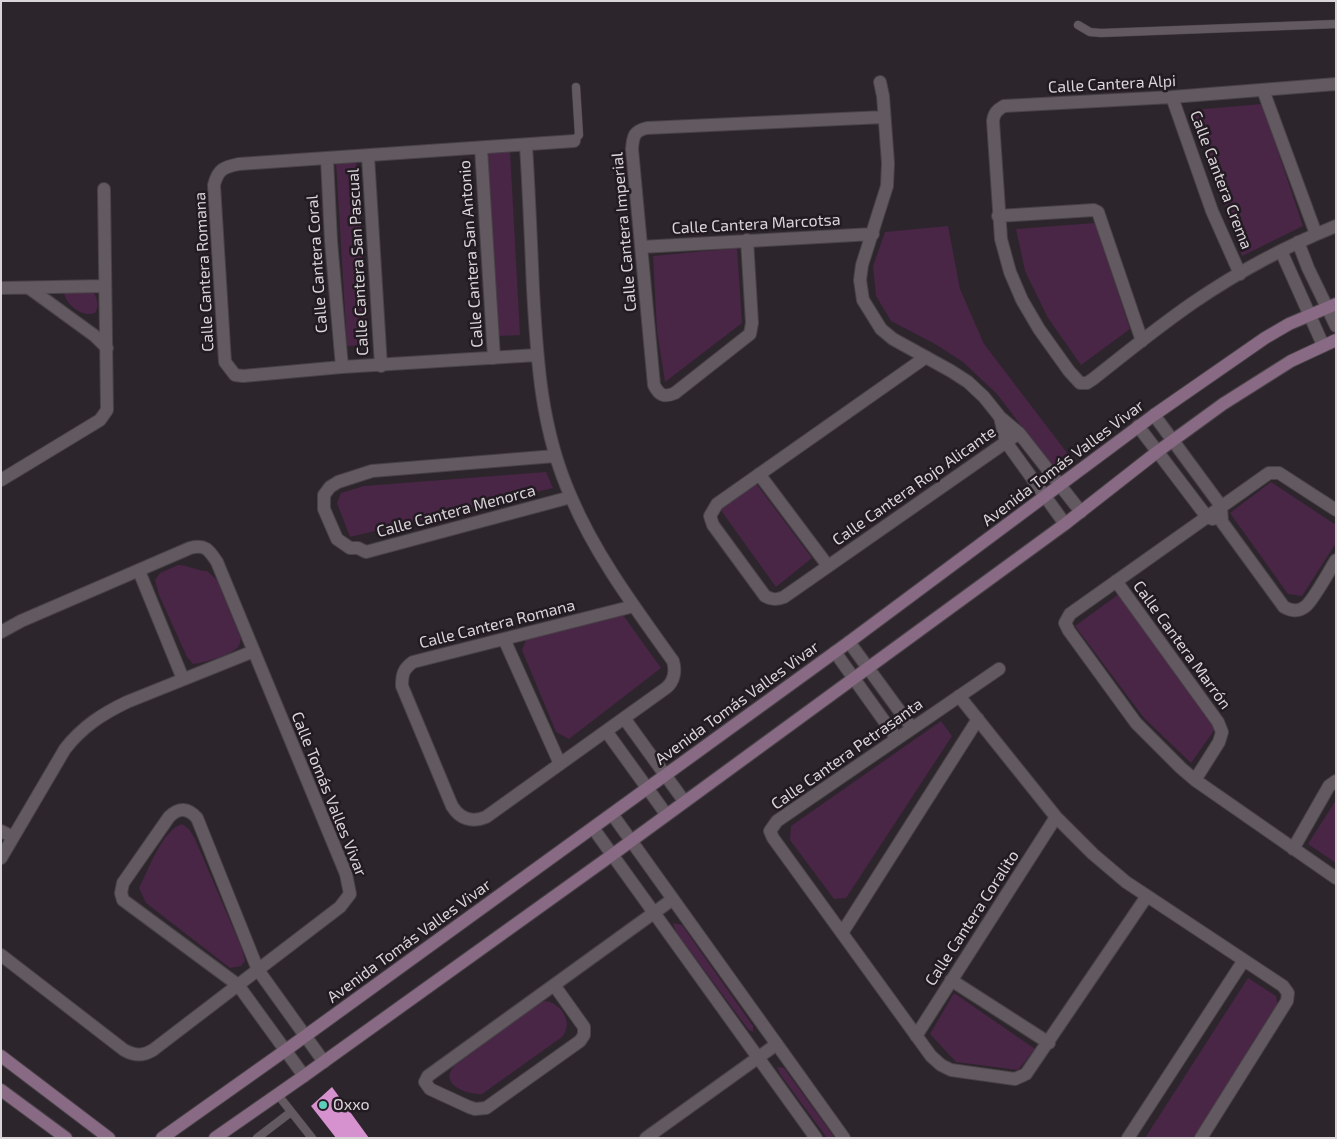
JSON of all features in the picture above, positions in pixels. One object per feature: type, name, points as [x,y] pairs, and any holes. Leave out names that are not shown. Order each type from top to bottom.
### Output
[{"type":"main road","name":"Avenida Tomás Valles Vivar","points":[[162,1138],[305,1037],[849,642],[1138,426],[1265,338],[1289,324],[1331,306]]},
{"type":"main road","points":[[215,1138],[278,1095],[612,855],[1065,524],[1173,440],[1262,378],[1291,361],[1336,340]]},
{"type":"main road","points":[[1,1056],[109,1138]]},
{"type":"main road","points":[[1,1090],[66,1138]]},
{"type":"street","points":[[880,82],[883,96],[888,163],[887,186],[862,265],[860,280],[863,300],[881,329],[893,339],[968,382],[984,396],[1000,416],[1019,433],[1081,512]]},
{"type":"street","name":"Calle Cantera Alpi","points":[[1336,84],[1172,97],[1004,106],[998,109],[993,121],[1000,240],[1010,272],[1022,300],[1039,329],[1074,378],[1080,383],[1087,383],[1194,302],[1281,251],[1336,226]]},
{"type":"street","points":[[1263,90],[1316,234]]},
{"type":"street","name":"Calle Cantera Crema","points":[[1172,97],[1212,212],[1240,274]]},
{"type":"street","name":"Calle Cantera Imperial","points":[[747,240],[752,324],[750,334],[675,393],[668,396],[657,392],[654,385],[640,247],[632,149],[635,134],[639,130],[647,128],[884,117]]},
{"type":"street","name":"Calle Cantera Romana","points":[[537,355],[243,376],[235,375],[226,362],[214,185],[217,174],[224,168],[239,164],[574,141]]},
{"type":"street","name":"Calle Cantera Romana","points":[[526,145],[537,355],[542,398],[555,456],[571,498],[614,576],[673,661],[675,672],[670,685],[486,817],[478,820],[463,818],[456,813],[404,694],[402,686],[403,670],[413,662],[634,606]]},
{"type":"street","name":"Calle Cantera San Antonio","points":[[481,148],[494,358]]},
{"type":"street","name":"Calle Cantera San Pascual","points":[[368,156],[381,366]]},
{"type":"street","name":"Calle Cantera Coral","points":[[327,159],[331,241],[342,368]]},
{"type":"street","points":[[1,480],[100,420],[104,415],[108,403],[104,189]]},
{"type":"street","points":[[998,216],[1094,210],[1098,212],[1142,341]]},
{"type":"street","name":"Calle Cantera Marcotsa","points":[[640,247],[873,234]]},
{"type":"street","points":[[1298,242],[1316,284],[1331,306],[1336,326]]},
{"type":"street","points":[[1281,251],[1323,345]]},
{"type":"street","points":[[1299,293],[1316,284]]},
{"type":"street","points":[[1,288],[105,286]]},
{"type":"street","points":[[29,288],[95,336],[107,348]]},
{"type":"street","name":"Calle Cantera Rojo Alicante","points":[[926,357],[717,504],[710,516],[713,525],[765,596],[779,600],[784,597],[1019,433]]},
{"type":"street","points":[[1154,415],[1221,506],[1222,522],[1284,607],[1296,611],[1306,606],[1336,560]]},
{"type":"street","points":[[1000,416],[1006,442],[1065,524]]},
{"type":"street","points":[[1138,426],[1207,517],[1222,522]]},
{"type":"street","name":"Calle Cantera Menorca","points":[[555,456],[372,471],[338,482],[330,487],[324,495],[324,509],[337,539],[350,548],[358,548],[366,552],[571,498]]},
{"type":"street","points":[[1030,476],[1044,465]]},
{"type":"street","points":[[1177,477],[1191,467]]},
{"type":"street","name":"Calle Cantera Marrón","points":[[1336,510],[1274,472],[1264,475],[1070,614],[1067,618],[1066,627],[1136,723],[1158,747],[1195,780],[1336,878]]},
{"type":"street","name":"Calle Cantera Rojo Alicante","points":[[759,474],[828,566]]},
{"type":"street","name":"Calle Tomás Valles Vivar","points":[[1,632],[21,621],[190,548],[199,546],[205,548],[217,562],[346,874],[350,894],[340,907],[153,1050],[141,1055],[132,1054],[1,955]]},
{"type":"street","points":[[139,570],[183,679]]},
{"type":"street","name":"Calle Cantera Marrón","points":[[1116,581],[1218,722],[1222,732],[1219,742],[1195,780]]},
{"type":"street","points":[[504,639],[560,764]]},
{"type":"street","points":[[849,642],[912,728]]},
{"type":"street","points":[[1,858],[65,749],[87,725],[112,709],[254,651]]},
{"type":"street","points":[[835,652],[897,739]]},
{"type":"street","name":"Calle Cantera Petrasanta","points":[[999,669],[777,821],[770,831],[772,838],[931,1056],[941,1065],[951,1070],[1015,1079],[1026,1074],[1049,1043],[1147,896]]},
{"type":"street","points":[[868,698],[883,688]]},
{"type":"street","points":[[959,696],[1056,817],[1093,854],[1126,882],[1283,986],[1288,993],[1287,1001],[1201,1138]]},
{"type":"street","points":[[624,718],[684,801]]},
{"type":"street","points":[[842,933],[978,719]]},
{"type":"street","points":[[606,731],[666,814]]},
{"type":"street","points":[[633,768],[651,755]]},
{"type":"street","points":[[1293,849],[1330,786],[1336,781]]},
{"type":"street","points":[[304,1076],[238,985],[124,900],[121,893],[123,884],[174,812],[180,809],[186,810],[197,818],[258,970],[324,1062]]},
{"type":"street","points":[[612,814],[844,1138]]},
{"type":"street","name":"Calle Cantera Coralito","points":[[916,1036],[1056,817]]},
{"type":"street","points":[[592,828],[655,912],[816,1138]]},
{"type":"street","points":[[1,831],[13,837]]},
{"type":"street","points":[[554,985],[584,1027],[584,1034],[580,1041],[486,1108],[475,1109],[469,1107],[427,1086],[425,1082],[428,1076],[673,899]]},
{"type":"street","points":[[1128,1138],[1244,960]]},
{"type":"street","points":[[952,980],[1049,1043]]},
{"type":"street","points":[[264,1021],[283,1006]]},
{"type":"street","points":[[646,1138],[777,1044]]},
{"type":"street","points":[[661,1127],[669,1138]]},
{"type":"lane","points":[[1078,25],[1090,32],[1106,33],[1336,24]]},
{"type":"lane","points":[[574,141],[579,135],[576,87]]},
{"type":"lane","points":[[278,1095],[312,1138]]},
{"type":"lane","points":[[263,1136],[291,1112]]},
{"type":"shaded area","points":[[1262,104],[1303,226],[1242,256],[1193,110]]},
{"type":"shaded area","points":[[510,151],[520,335],[498,336],[487,152]]},
{"type":"shaded area","points":[[356,160],[368,345],[347,346],[336,161]]},
{"type":"shaded area","points":[[1095,223],[1130,329],[1081,365],[1048,318],[1025,271],[1016,229]]},
{"type":"shaded area","points":[[948,226],[960,289],[984,344],[1071,458],[1055,470],[997,394],[963,362],[935,344],[891,321],[876,296],[873,266],[885,232]]},
{"type":"shaded area","points":[[737,248],[742,323],[665,382],[657,331],[653,256]]},
{"type":"shaded area","points":[[88,291],[94,293],[98,303],[95,313],[90,314],[80,312],[72,306],[65,298],[64,293]]},
{"type":"shaded area","points":[[546,472],[553,488],[350,537],[337,503],[341,493],[364,486]]},
{"type":"shaded area","points":[[755,482],[812,558],[776,587],[720,509]]},
{"type":"shaded area","points":[[1271,482],[1336,525],[1336,543],[1302,596],[1288,594],[1230,513]]},
{"type":"shaded area","points":[[178,565],[207,571],[217,580],[241,639],[239,646],[235,650],[217,658],[193,664],[187,657],[159,595],[155,580],[160,573]]},
{"type":"shaded area","points":[[1119,594],[1215,729],[1191,763],[1144,718],[1075,626]]},
{"type":"shaded area","points":[[623,615],[661,668],[569,739],[556,732],[522,650],[527,637]]},
{"type":"shaded area","points":[[941,721],[952,736],[846,898],[834,899],[790,840],[791,826]]},
{"type":"shaded area","points":[[1336,800],[1336,863],[1308,844]]},
{"type":"shaded area","points":[[182,824],[189,829],[195,839],[242,949],[245,961],[241,966],[230,968],[146,903],[139,888],[162,842],[168,834]]},
{"type":"shaded area","points":[[673,923],[682,925],[753,1026],[753,1032],[748,1029],[676,932]]},
{"type":"shaded area","points":[[1248,978],[1276,996],[1278,1006],[1193,1138],[1145,1138]]},
{"type":"shaded area","points":[[954,993],[1035,1049],[1018,1070],[956,1062],[930,1034]]},
{"type":"shaded area","points":[[546,1001],[557,1006],[564,1015],[567,1026],[562,1037],[482,1094],[463,1091],[452,1083],[450,1073],[454,1066],[539,1003]]},
{"type":"shaded area","points":[[777,1067],[784,1068],[835,1138],[827,1138],[780,1074]]},
{"type":"building","points":[[332,1087],[369,1138],[336,1138],[311,1106]]},
{"type":"place","name":"Oxxo","points":[[323,1105]]}]
